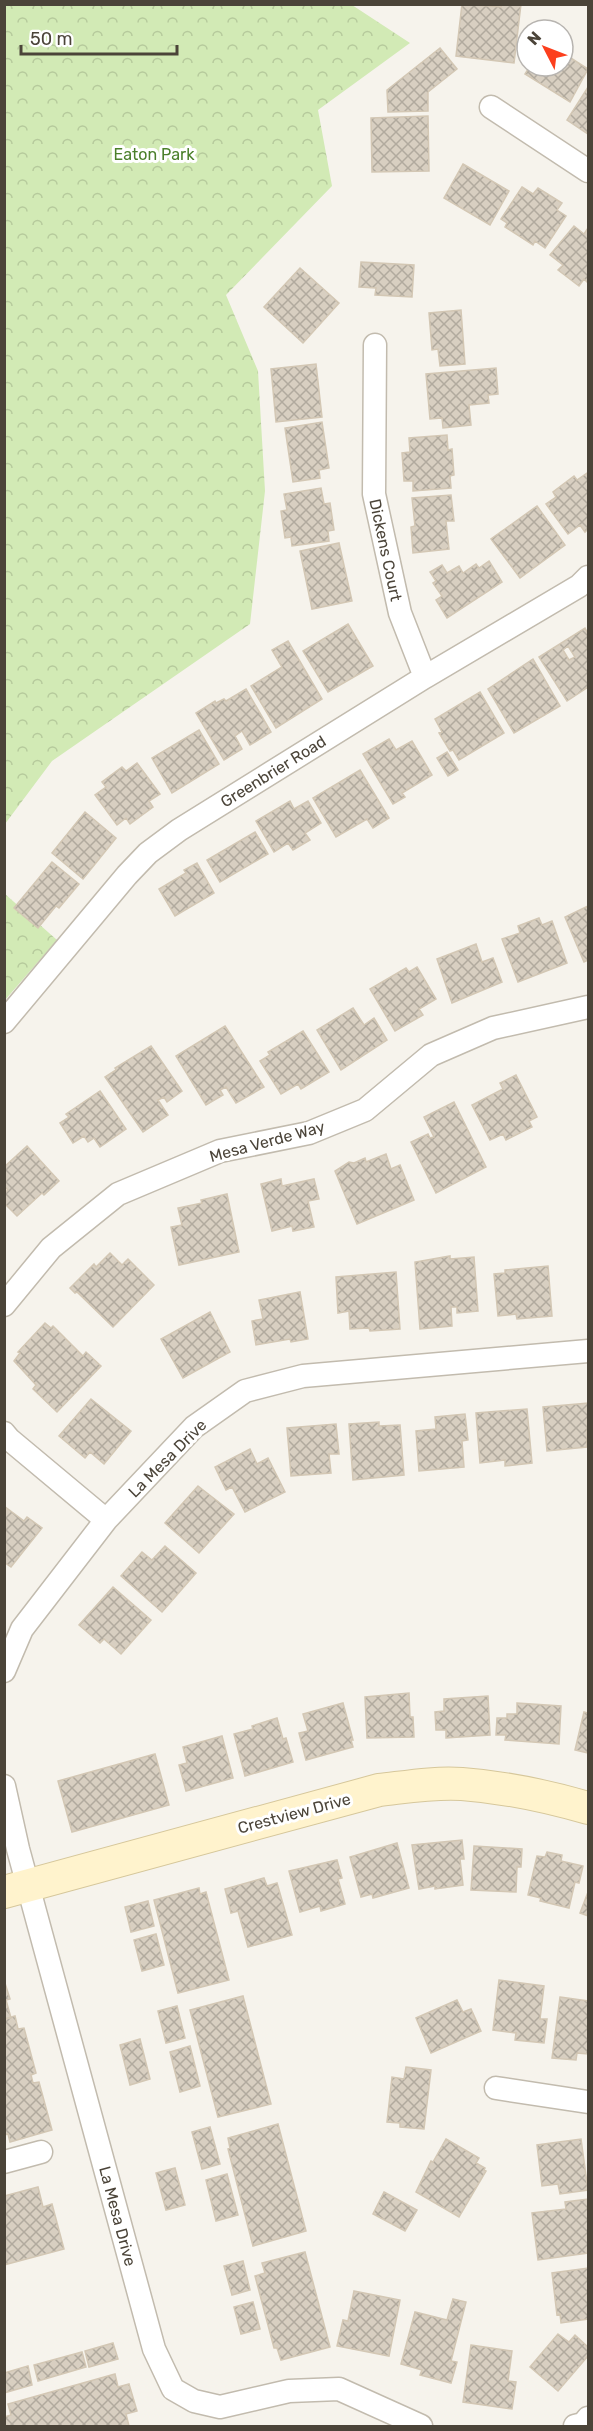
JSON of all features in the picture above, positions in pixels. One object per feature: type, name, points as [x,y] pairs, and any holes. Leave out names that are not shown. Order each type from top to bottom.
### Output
[{"type":"main road","name":"Crestview Drive","points":[[17,1888],[379,1790],[420,1785],[462,1784],[556,1799],[588,1808]]},
{"type":"street","points":[[491,107],[588,171]]},
{"type":"street","name":"Dickens Court","points":[[375,345],[374,494],[400,613],[425,677]]},
{"type":"street","name":"Greenbrier Road","points":[[4,1022],[127,875],[148,854],[179,830],[425,677],[579,586],[588,577]]},
{"type":"street","name":"Mesa Verde Way","points":[[4,1305],[51,1248],[118,1194],[220,1151],[309,1133],[365,1110],[430,1055],[493,1028],[588,1007]]},
{"type":"street","name":"La Mesa Drive","points":[[4,1671],[22,1629],[106,1520],[194,1427],[245,1391],[303,1376],[588,1351]]},
{"type":"street","points":[[4,1433],[106,1520]]},
{"type":"street","name":"La Mesa Drive","points":[[4,1786],[18,1849],[17,1888],[154,2349],[173,2389],[194,2401],[220,2407],[289,2391],[339,2390],[421,2427]]},
{"type":"street","points":[[496,2088],[588,2102]]},
{"type":"street","points":[[4,2162],[41,2152]]},
{"type":"green space","name":"Eaton Park","points":[[5,4],[352,5],[410,43],[318,110],[332,186],[226,295],[258,371],[265,491],[250,624],[52,761],[5,824]]},
{"type":"green space","points":[[5,894],[57,940],[5,1000]]},
{"type":"building","points":[[462,4],[501,7],[502,4],[521,4],[519,18],[515,18],[514,63],[456,56]]},
{"type":"building","points":[[440,48],[457,69],[428,92],[428,111],[388,112],[387,90]]},
{"type":"building","points":[[575,61],[588,69],[570,102],[531,78],[575,78]]},
{"type":"building","points":[[588,87],[588,134],[567,120]]},
{"type":"building","points":[[428,116],[429,171],[372,172],[371,118]]},
{"type":"building","points":[[463,164],[509,191],[490,225],[444,198]]},
{"type":"building","points":[[522,187],[533,194],[538,188],[562,203],[557,210],[566,216],[545,248],[535,241],[533,245],[505,227],[507,223],[501,219]]},
{"type":"building","points":[[574,226],[584,234],[588,228],[588,283],[584,279],[579,286],[558,270],[563,265],[550,255]]},
{"type":"building","points":[[361,262],[414,265],[412,297],[375,295],[376,288],[359,287]]},
{"type":"building","points":[[300,268],[339,303],[303,343],[264,307]]},
{"type":"building","points":[[461,310],[465,364],[440,366],[438,349],[432,350],[429,313]]},
{"type":"building","points":[[316,364],[322,417],[276,422],[271,369]]},
{"type":"building","points":[[496,368],[498,394],[488,395],[489,403],[469,405],[471,425],[443,428],[442,418],[430,419],[426,374]]},
{"type":"building","points":[[322,422],[329,468],[319,470],[320,478],[293,482],[285,428]]},
{"type":"building","points":[[447,435],[448,450],[452,449],[454,475],[450,476],[451,488],[413,491],[413,481],[404,481],[402,453],[410,452],[409,438]]},
{"type":"building","points":[[587,473],[588,529],[585,532],[580,525],[568,534],[546,504],[556,497],[553,492],[574,476],[577,480]]},
{"type":"building","points":[[321,488],[324,504],[330,503],[334,530],[328,531],[329,541],[292,546],[291,537],[285,538],[281,511],[287,510],[284,494]]},
{"type":"building","points":[[451,495],[454,521],[446,521],[449,549],[413,553],[411,527],[415,526],[412,498]]},
{"type":"building","points":[[537,506],[565,545],[520,578],[491,539]]},
{"type":"building","points":[[339,543],[352,601],[312,609],[300,551]]},
{"type":"building","points":[[489,561],[502,582],[447,618],[436,600],[442,596],[433,583],[436,581],[430,572],[442,565],[447,573],[459,566],[463,573],[476,564],[479,568]]},
{"type":"building","points":[[348,624],[373,666],[328,692],[303,651]]},
{"type":"building","points":[[585,628],[588,634],[588,687],[567,701],[539,657]],"holes":[[[568,646],[575,657],[569,660],[563,650]]]},
{"type":"building","points":[[288,641],[322,699],[276,728],[251,686],[282,667],[272,650]]},
{"type":"building","points":[[533,659],[560,706],[514,733],[488,689]]},
{"type":"building","points":[[246,689],[271,732],[250,745],[242,731],[235,736],[242,749],[224,760],[196,713],[215,701],[216,703],[224,699],[226,701]]},
{"type":"building","points":[[480,692],[504,733],[459,760],[453,750],[450,751],[439,733],[442,732],[435,719]]},
{"type":"building","points":[[199,730],[219,764],[172,793],[152,758]]},
{"type":"building","points":[[389,739],[396,750],[412,741],[432,775],[402,793],[405,797],[393,804],[363,754]]},
{"type":"building","points":[[447,752],[458,770],[448,776],[437,758]]},
{"type":"building","points":[[137,763],[160,794],[149,801],[153,807],[130,824],[126,818],[117,825],[95,795],[106,787],[102,782],[122,767],[126,771]]},
{"type":"building","points":[[360,770],[389,818],[373,828],[367,819],[336,837],[313,798]]},
{"type":"building","points":[[290,801],[294,809],[308,801],[321,823],[305,833],[310,840],[293,850],[288,843],[274,852],[256,821]]},
{"type":"building","points":[[85,812],[116,838],[83,879],[52,853]]},
{"type":"building","points":[[255,832],[268,854],[220,882],[207,860]]},
{"type":"building","points":[[52,862],[79,884],[59,908],[56,906],[38,928],[14,908]]},
{"type":"building","points":[[197,863],[214,893],[175,916],[159,889],[186,873],[184,870]]},
{"type":"building","points":[[588,906],[588,960],[584,962],[565,917]]},
{"type":"building","points":[[539,918],[542,925],[552,921],[567,963],[518,982],[502,939],[520,933],[518,926]]},
{"type":"building","points":[[476,944],[482,962],[493,958],[502,982],[452,1003],[437,959]]},
{"type":"building","points":[[417,967],[436,999],[419,1009],[423,1015],[395,1031],[370,989],[406,968],[409,972]]},
{"type":"building","points":[[353,1008],[364,1025],[374,1018],[387,1040],[341,1070],[317,1030]]},
{"type":"building","points":[[225,1026],[264,1087],[236,1103],[226,1087],[220,1090],[223,1095],[206,1105],[176,1056]]},
{"type":"building","points":[[303,1031],[329,1072],[301,1089],[298,1084],[281,1094],[260,1061],[270,1055],[268,1052]]},
{"type":"building","points":[[151,1046],[182,1091],[167,1102],[164,1097],[158,1100],[168,1115],[143,1132],[105,1077],[116,1070],[115,1068]]},
{"type":"building","points":[[516,1075],[537,1117],[529,1121],[532,1127],[506,1140],[503,1134],[490,1140],[472,1105],[503,1089],[500,1083]]},
{"type":"building","points":[[100,1091],[126,1129],[100,1147],[94,1138],[88,1142],[84,1136],[73,1143],[60,1123],[69,1117],[66,1114]]},
{"type":"building","points":[[454,1102],[486,1167],[436,1193],[411,1142],[428,1134],[430,1138],[434,1137],[424,1117]]},
{"type":"building","points":[[27,1146],[59,1181],[17,1216],[4,1203],[4,1193],[8,1190],[4,1186],[4,1167]]},
{"type":"building","points":[[386,1154],[391,1169],[400,1165],[414,1200],[357,1224],[335,1171],[349,1162],[354,1163],[365,1158],[366,1162]]},
{"type":"building","points":[[281,1179],[282,1186],[314,1179],[319,1199],[308,1201],[314,1227],[293,1231],[292,1226],[272,1231],[261,1184]]},
{"type":"building","points":[[227,1194],[239,1252],[179,1265],[171,1227],[182,1225],[178,1208]]},
{"type":"building","points":[[110,1253],[122,1265],[128,1259],[154,1285],[113,1327],[70,1288],[94,1264],[96,1267]]},
{"type":"building","points":[[450,1256],[450,1259],[474,1257],[478,1311],[457,1313],[457,1307],[451,1307],[452,1326],[420,1329],[415,1262]]},
{"type":"building","points":[[548,1266],[552,1316],[517,1319],[516,1314],[498,1316],[494,1274],[505,1273],[505,1270]]},
{"type":"building","points":[[396,1272],[400,1329],[370,1331],[369,1328],[350,1329],[349,1311],[338,1313],[336,1277]]},
{"type":"building","points":[[300,1292],[308,1339],[291,1342],[290,1339],[256,1345],[252,1321],[263,1319],[259,1300]]},
{"type":"building","points":[[210,1312],[230,1352],[183,1378],[161,1339]]},
{"type":"building","points":[[45,1323],[51,1328],[53,1326],[83,1356],[86,1352],[101,1366],[57,1412],[33,1389],[36,1385],[14,1361],[20,1353],[18,1352]]},
{"type":"building","points":[[91,1399],[131,1431],[104,1464],[90,1452],[85,1458],[59,1436]]},
{"type":"building","points":[[588,1403],[587,1447],[547,1451],[543,1407]]},
{"type":"building","points":[[527,1409],[532,1463],[505,1466],[505,1460],[480,1463],[476,1413]]},
{"type":"building","points":[[465,1414],[468,1440],[462,1441],[464,1467],[419,1471],[416,1431],[436,1429],[435,1417]]},
{"type":"building","points":[[379,1422],[379,1426],[400,1425],[404,1475],[353,1480],[349,1424]]},
{"type":"building","points":[[336,1424],[339,1454],[329,1454],[331,1473],[291,1476],[287,1428]]},
{"type":"building","points":[[250,1449],[257,1464],[268,1458],[285,1492],[245,1512],[232,1487],[226,1490],[215,1467]]},
{"type":"building","points":[[198,1486],[234,1514],[199,1553],[165,1523]]},
{"type":"building","points":[[4,1506],[24,1521],[27,1517],[42,1528],[11,1567],[4,1562]]},
{"type":"building","points":[[165,1546],[196,1573],[162,1612],[121,1576],[142,1552],[152,1560]]},
{"type":"building","points":[[113,1587],[151,1620],[121,1654],[104,1639],[100,1643],[79,1625]]},
{"type":"building","points":[[409,1693],[414,1737],[367,1738],[365,1697]]},
{"type":"building","points":[[488,1696],[490,1735],[446,1738],[446,1730],[436,1730],[435,1712],[444,1711],[444,1699]]},
{"type":"building","points":[[343,1703],[353,1747],[306,1760],[299,1733],[308,1731],[303,1714]]},
{"type":"building","points":[[517,1703],[561,1706],[559,1744],[505,1740],[506,1735],[496,1735],[497,1718],[507,1718],[507,1714],[517,1714]]},
{"type":"building","points":[[584,1712],[588,1713],[588,1753],[575,1750]]},
{"type":"building","points":[[277,1718],[293,1762],[245,1776],[234,1734],[253,1729],[252,1726]]},
{"type":"building","points":[[222,1736],[233,1778],[186,1791],[179,1765],[187,1763],[183,1747]]},
{"type":"building","points":[[155,1754],[169,1805],[72,1832],[58,1781]]},
{"type":"building","points":[[462,1840],[464,1859],[460,1859],[463,1885],[419,1889],[412,1845]]},
{"type":"building","points":[[397,1843],[409,1888],[373,1898],[372,1894],[361,1897],[350,1857]]},
{"type":"building","points":[[474,1846],[522,1849],[521,1867],[517,1867],[516,1892],[471,1890]]},
{"type":"building","points":[[547,1852],[562,1855],[561,1861],[583,1866],[579,1883],[575,1882],[569,1908],[540,1901],[541,1898],[528,1895],[537,1856],[545,1857]]},
{"type":"building","points":[[337,1860],[342,1878],[338,1879],[345,1904],[321,1911],[320,1906],[300,1912],[289,1871]]},
{"type":"building","points":[[264,1878],[267,1886],[277,1883],[292,1935],[248,1947],[238,1911],[231,1913],[225,1889]]},
{"type":"building","points":[[199,1888],[200,1894],[206,1892],[229,1980],[178,1993],[154,1900]]},
{"type":"building","points":[[588,1892],[588,1916],[580,1913]]},
{"type":"building","points":[[148,1901],[154,1926],[131,1932],[125,1907]]},
{"type":"building","points":[[156,1934],[164,1965],[142,1971],[134,1940]]},
{"type":"building","points":[[4,1980],[10,1999],[6,2000],[11,2018],[4,2019]]},
{"type":"building","points":[[499,1980],[544,1986],[540,2019],[547,2019],[544,2043],[515,2040],[516,2033],[493,2030]]},
{"type":"building","points":[[243,1996],[271,2104],[218,2117],[190,2010]]},
{"type":"building","points":[[560,1997],[588,2001],[588,2054],[577,2053],[576,2060],[552,2058]]},
{"type":"building","points":[[457,2000],[463,2012],[471,2009],[481,2031],[431,2053],[416,2018]]},
{"type":"building","points":[[177,2006],[185,2038],[166,2043],[158,2011]]},
{"type":"building","points":[[15,2016],[18,2029],[24,2028],[36,2073],[31,2075],[33,2083],[39,2082],[52,2130],[10,2142],[8,2134],[4,2135],[4,2019]]},
{"type":"building","points":[[140,2039],[150,2079],[130,2085],[120,2045]]},
{"type":"building","points":[[190,2046],[200,2086],[180,2092],[170,2052]]},
{"type":"building","points":[[406,2067],[431,2070],[424,2129],[400,2127],[400,2123],[387,2122],[392,2077],[404,2079]]},
{"type":"building","points":[[278,2124],[306,2231],[253,2246],[228,2149],[230,2148],[228,2138]]},
{"type":"building","points":[[210,2127],[220,2164],[202,2169],[192,2132]]},
{"type":"building","points":[[446,2139],[479,2158],[476,2163],[486,2171],[459,2217],[416,2192],[431,2161],[433,2162]]},
{"type":"building","points":[[581,2139],[588,2190],[560,2194],[558,2184],[542,2186],[537,2145]]},
{"type":"building","points":[[175,2168],[185,2205],[166,2210],[156,2173]]},
{"type":"building","points":[[227,2174],[238,2215],[216,2221],[206,2180]]},
{"type":"building","points":[[38,2187],[43,2207],[52,2204],[64,2249],[4,2265],[4,2196]]},
{"type":"building","points":[[384,2192],[417,2210],[405,2231],[373,2214]]},
{"type":"building","points":[[588,2199],[588,2253],[538,2260],[532,2213],[566,2209],[565,2202]]},
{"type":"building","points":[[305,2252],[330,2347],[281,2360],[277,2348],[274,2348],[255,2276],[265,2273],[262,2263]]},
{"type":"building","points":[[243,2261],[250,2290],[232,2295],[224,2266]]},
{"type":"building","points":[[588,2268],[588,2319],[561,2323],[560,2314],[557,2315],[552,2273]]},
{"type":"building","points":[[354,2291],[400,2300],[389,2356],[337,2346],[343,2320],[348,2321]]},
{"type":"building","points":[[453,2299],[466,2302],[451,2361],[457,2362],[451,2383],[420,2375],[422,2370],[401,2364],[415,2312],[447,2320]]},
{"type":"building","points":[[253,2302],[260,2329],[241,2334],[234,2307]]},
{"type":"building","points":[[558,2334],[569,2342],[575,2335],[588,2347],[588,2356],[558,2391],[530,2367]]},
{"type":"building","points":[[113,2343],[118,2359],[89,2367],[85,2351]]},
{"type":"building","points":[[471,2345],[512,2351],[508,2381],[516,2382],[512,2409],[463,2402]]},
{"type":"building","points":[[82,2352],[86,2367],[38,2381],[34,2365]]},
{"type":"building","points":[[28,2366],[32,2385],[4,2393],[4,2373]]},
{"type":"building","points":[[115,2374],[118,2387],[129,2384],[137,2411],[126,2414],[129,2426],[4,2426],[4,2417],[11,2415],[8,2404]]}]
